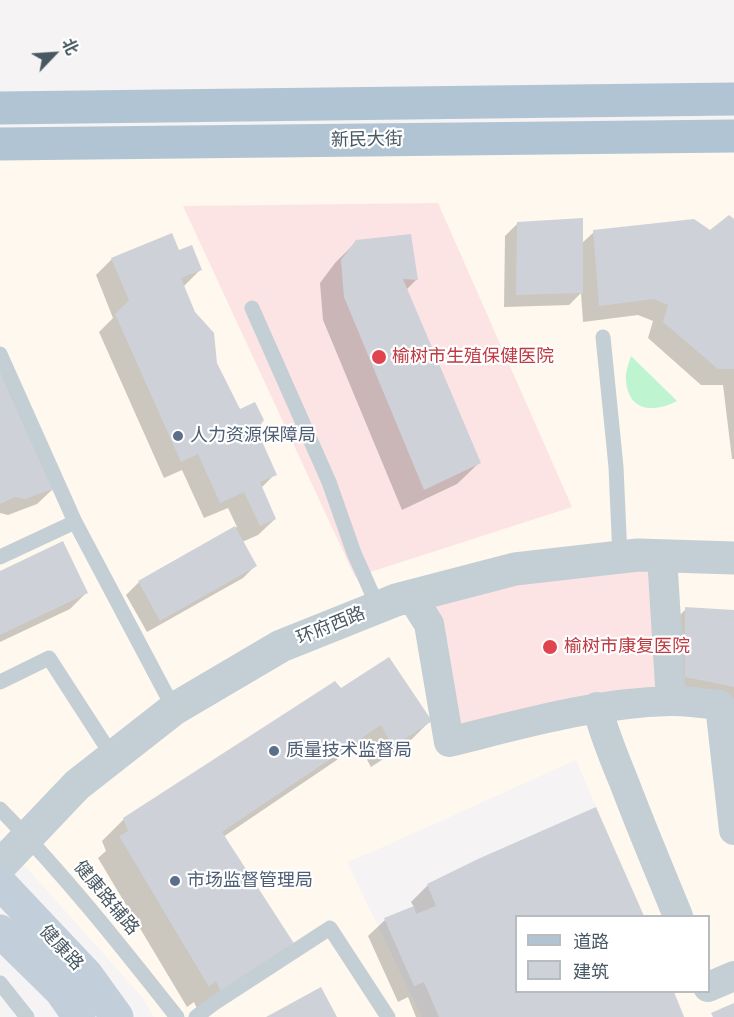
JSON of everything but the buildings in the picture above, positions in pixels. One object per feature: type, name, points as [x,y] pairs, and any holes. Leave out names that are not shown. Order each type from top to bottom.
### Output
[{"type":"main road","name":"新民大街","points":[[0,108],[734,99]]},
{"type":"main road","name":"新民大街","points":[[0,144],[734,136]]},
{"type":"main road","name":"健康路","points":[[0,883],[86,974],[117,1017]]},
{"type":"main road","name":"健康路","points":[[0,931],[61,991],[80,1017]]},
{"type":"street","name":"环府西路","points":[[0,866],[77,785],[174,709],[281,646],[396,600],[515,569],[638,555],[734,558]]},
{"type":"street","points":[[662,556],[671,701]]},
{"type":"street","points":[[411,596],[429,624],[449,742],[559,714],[597,707],[671,701],[720,705],[734,830]]},
{"type":"street","points":[[597,707],[633,806],[678,915]]},
{"type":"street","points":[[710,986],[734,976]]},
{"type":"lane","points":[[252,308],[328,482],[354,553],[378,607]]},
{"type":"lane","points":[[603,337],[616,466],[620,557]]},
{"type":"lane","points":[[0,354],[75,522],[174,709]]},
{"type":"lane","points":[[0,556],[75,522]]},
{"type":"lane","points":[[0,682],[49,658],[113,757]]},
{"type":"lane","name":"健康路辅路","points":[[0,809],[28,837],[110,932],[177,1017]]},
{"type":"lane","points":[[196,1017],[330,928],[388,1017]]},
{"type":"lane","points":[[0,983],[27,1017]]},
{"type":"shaded area","points":[[734,136],[734,1017],[685,1017],[674,993],[710,993],[710,915],[643,915],[576,760],[347,862],[422,1017],[154,1017],[142,997],[0,838],[0,144]]},
{"type":"shaded area","name":"榆树市生殖保健医院","points":[[438,203],[572,507],[355,577],[183,206]]},
{"type":"shaded area","name":"榆树市康复医院","points":[[662,556],[671,701],[449,742],[411,596]]},
{"type":"green space","points":[[631,356],[677,401],[651,408],[637,404],[628,391],[626,380]]},
{"type":"place","name":"榆树市生殖保健医院","points":[[379,357]]},
{"type":"place","name":"人力资源保障局","points":[[178,436]]},
{"type":"place","name":"榆树市康复医院","points":[[550,647]]},
{"type":"place","name":"质量技术监督局","points":[[274,751]]},
{"type":"place","name":"市场监督管理局","points":[[175,881]]}]
